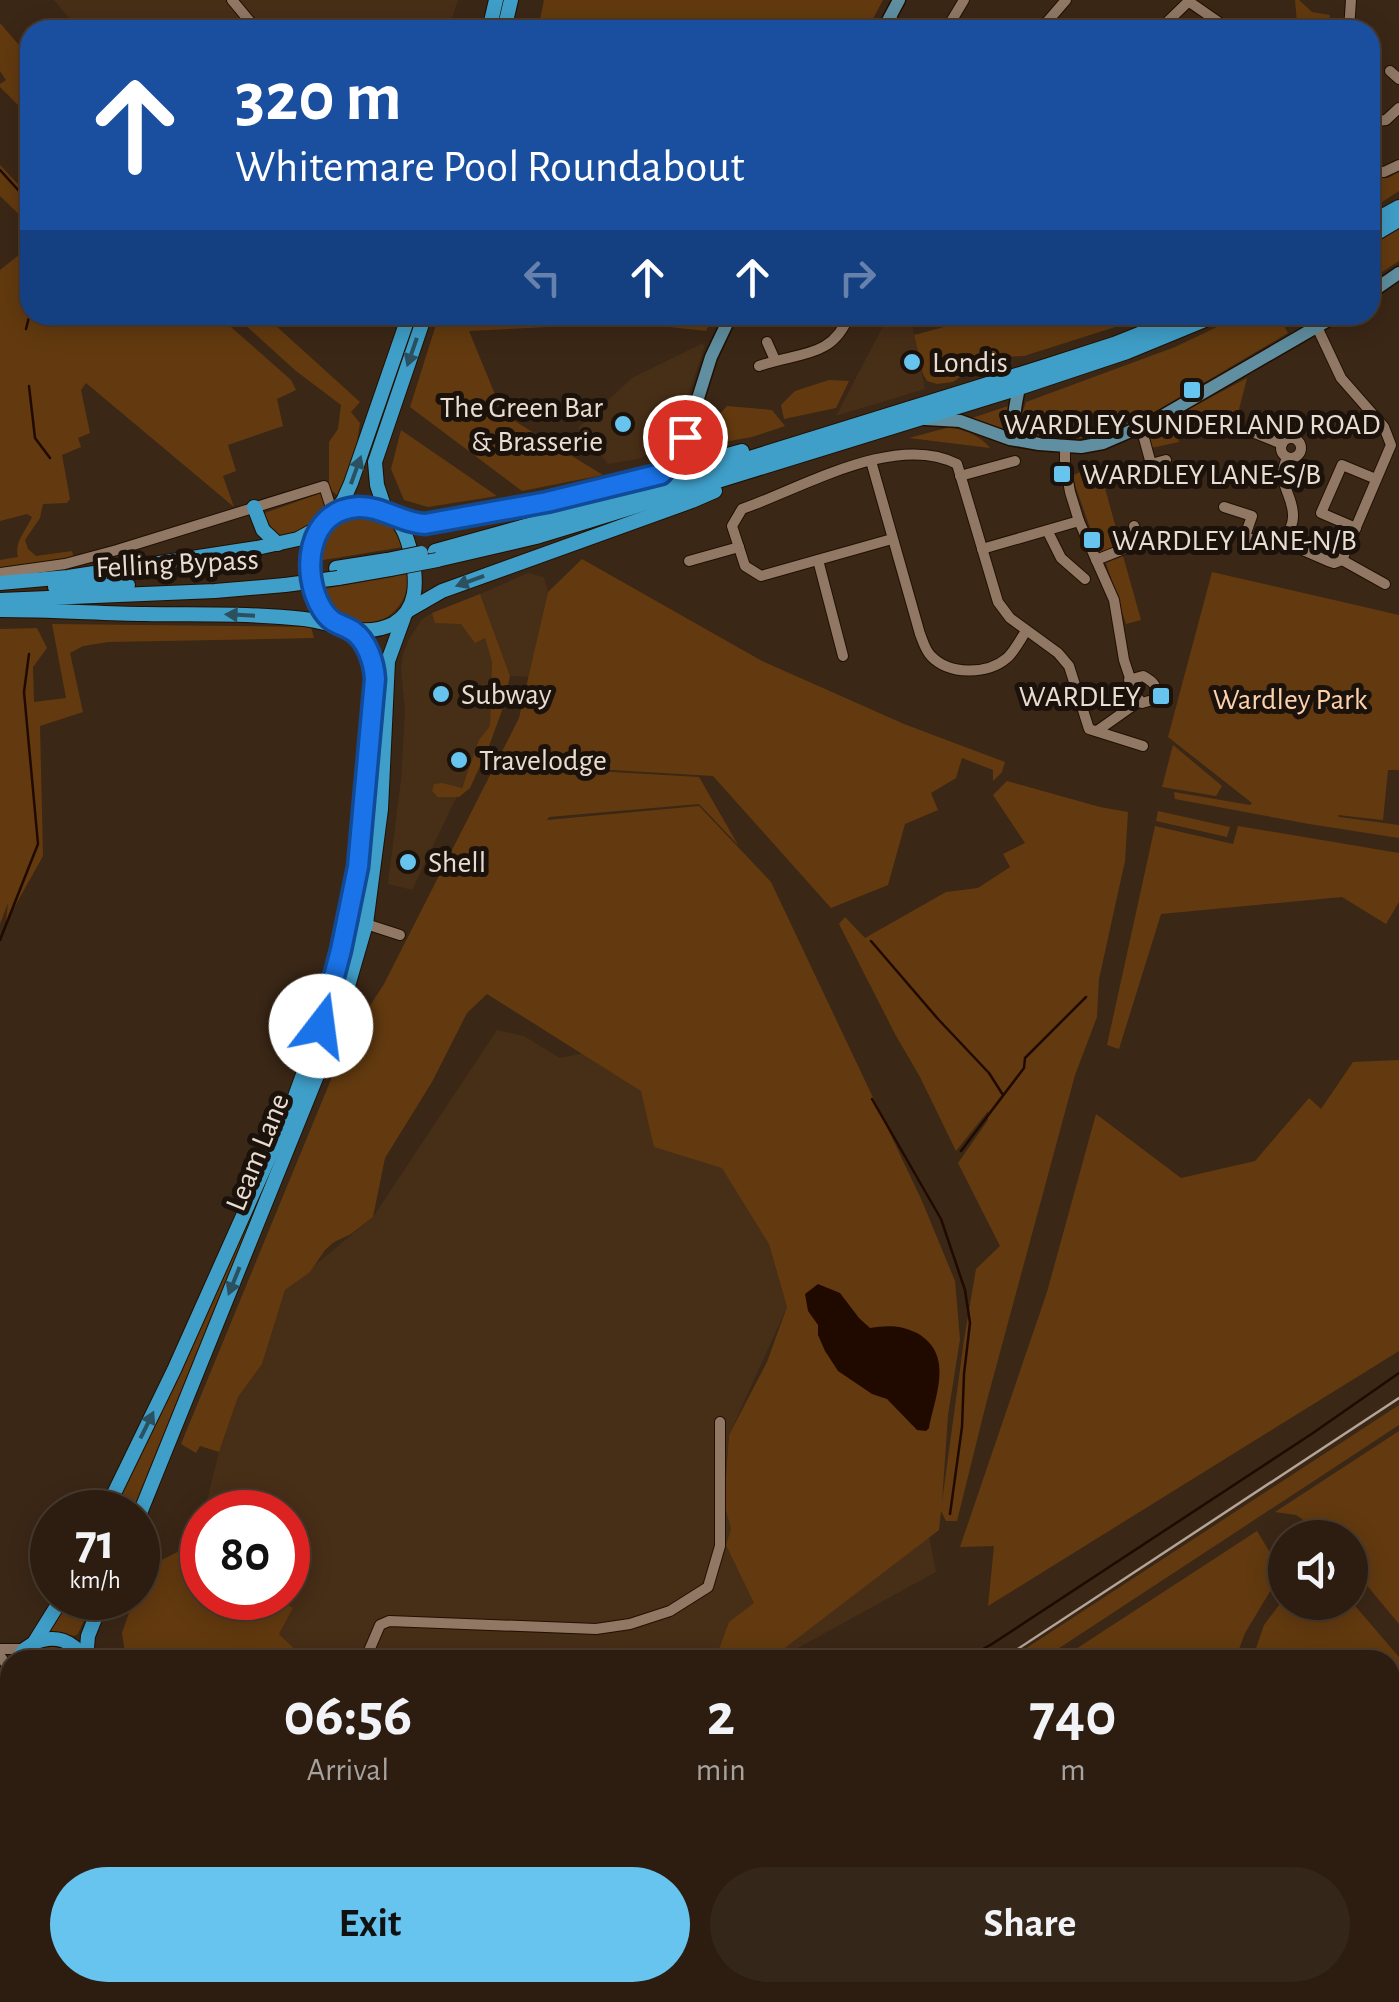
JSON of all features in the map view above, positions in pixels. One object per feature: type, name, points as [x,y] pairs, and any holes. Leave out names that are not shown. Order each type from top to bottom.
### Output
[{"type":"highway","points":[[393,385],[406,325]]},
{"type":"highway","points":[[337,625],[319,604],[310,576],[311,547],[346,496],[420,325]]},
{"type":"highway","name":"Felling Bypass","points":[[494,542],[569,514],[1082,354],[1160,325]]},
{"type":"highway","name":"Felling Bypass","points":[[0,600],[215,591],[388,564],[582,524],[1019,388],[1193,325]]},
{"type":"highway","points":[[694,411],[695,439],[716,458]]},
{"type":"highway","points":[[661,474],[679,453],[694,411]]},
{"type":"highway","points":[[378,428],[376,486],[408,540],[413,561],[415,590],[406,614]]},
{"type":"highway","points":[[0,586],[298,540],[327,519],[357,507],[376,508],[425,524],[547,502],[777,442],[815,438]]},
{"type":"highway","points":[[0,610],[226,614],[337,625],[354,632],[381,628],[437,594],[692,501],[770,465]]},
{"type":"highway","points":[[254,506],[263,530],[278,544]]},
{"type":"highway","name":"Felling Bypass","points":[[0,586],[284,580]]},
{"type":"highway","name":"Leam Lane","points":[[149,1490],[335,1031],[366,924],[381,809],[388,660],[406,614]]},
{"type":"highway","name":"Leam Lane","points":[[116,1490],[281,1130],[321,1026],[358,867],[366,786],[374,671],[368,652],[354,632]]},
{"type":"highway","points":[[27,1650],[47,1620]]},
{"type":"highway","points":[[86,1650],[94,1620]]},
{"type":"highway","points":[[28,1650],[48,1638],[63,1640],[79,1650]]},
{"type":"main road","points":[[694,411],[711,357],[727,325]]},
{"type":"main road","points":[[918,419],[960,421],[1010,439],[1034,443],[1094,446],[1141,428],[1321,325]]},
{"type":"main road","points":[[1019,388],[1015,424],[1034,443]]},
{"type":"street","points":[[232,0],[249,20]]},
{"type":"street","points":[[1049,20],[1066,0]]},
{"type":"street","points":[[1169,20],[1189,1],[1216,20]]},
{"type":"street","points":[[759,366],[828,346],[844,325]]},
{"type":"street","points":[[1224,507],[1252,516],[1245,536],[1253,540],[1284,542],[1334,563],[1342,560],[1391,445],[1384,427],[1341,378],[1317,328]]},
{"type":"street","points":[[766,342],[776,360]]},
{"type":"street","points":[[1141,428],[1150,464],[1166,460]]},
{"type":"street","points":[[1255,433],[1282,444],[1296,440],[1300,445],[1298,456],[1287,458]]},
{"type":"street","points":[[1282,444],[1287,458]]},
{"type":"street","points":[[1064,446],[1079,522],[1114,600],[1138,702],[1097,732]]},
{"type":"street","points":[[892,539],[761,576],[745,566],[732,526],[742,509],[871,461],[898,454],[940,455],[957,464],[998,602],[1010,618],[1058,653],[1069,666],[1089,729],[1144,746]]},
{"type":"street","points":[[1284,542],[1294,521],[1282,478],[1287,458]]},
{"type":"street","points":[[960,476],[1015,460]]},
{"type":"street","points":[[871,461],[928,653],[940,664],[959,671],[984,669],[1006,659],[1026,632]]},
{"type":"street","points":[[1356,528],[1321,512],[1342,464],[1376,479]]},
{"type":"street","points":[[0,572],[65,564],[324,486],[327,519]]},
{"type":"street","points":[[982,549],[1079,522]]},
{"type":"street","points":[[1096,560],[1139,543],[1134,526]]},
{"type":"street","points":[[1048,532],[1060,558],[1084,580]]},
{"type":"street","points":[[688,561],[739,547]]},
{"type":"street","points":[[818,560],[842,656]]},
{"type":"street","points":[[1342,560],[1385,584]]},
{"type":"street","points":[[1130,680],[1143,676],[1154,681],[1158,690],[1156,699],[1149,702],[1142,703],[1136,696]]},
{"type":"street","points":[[366,924],[400,936]]},
{"type":"street","points":[[370,1650],[380,1625],[389,1620],[596,1629],[630,1624],[670,1611],[708,1587],[720,1546],[720,1422]]},
{"type":"shaded area","points":[[54,0],[458,0],[451,20],[71,20]]},
{"type":"shaded area","points":[[884,325],[912,325],[925,389],[836,416]]},
{"type":"shaded area","points":[[705,345],[672,433],[655,451],[638,459],[608,464],[578,428],[632,378]]},
{"type":"shaded area","points":[[528,573],[544,577],[548,592],[529,677],[510,676],[480,594]]},
{"type":"shaded area","points":[[432,613],[485,638],[492,662],[490,727],[412,890],[388,884],[401,780],[405,710],[401,670],[409,639],[422,619]]},
{"type":"shaded area","points":[[497,1030],[524,1036],[560,1058],[624,1044],[713,1101],[769,1243],[787,1307],[729,1435],[724,1502],[912,1449],[936,1572],[794,1650],[296,1650],[279,1634],[287,1620],[310,1620],[310,1490],[210,1490],[238,1397],[262,1364],[285,1290],[373,1217]]},
{"type":"shaded area","points":[[818,1284],[840,1293],[870,1328],[905,1328],[928,1342],[939,1363],[940,1376],[926,1431],[917,1430],[887,1399],[872,1394],[838,1371],[808,1311],[805,1294]]},
{"type":"green space","points":[[544,0],[883,0],[872,20],[540,20]]},
{"type":"green space","points":[[1295,0],[1312,12],[1330,15],[1329,20],[1297,20]]},
{"type":"green space","points":[[0,23],[20,46],[20,107],[0,87],[6,80],[0,71]]},
{"type":"green space","points":[[0,165],[20,186],[20,215],[0,196]]},
{"type":"green space","points":[[1399,172],[1399,191],[1380,203],[1380,178]]},
{"type":"green space","points":[[1399,228],[1399,261],[1380,273],[1380,239]]},
{"type":"green space","points":[[20,254],[20,325],[230,325],[291,380],[296,390],[277,399],[283,426],[228,445],[236,471],[223,476],[234,507],[86,383],[81,390],[90,433],[78,438],[81,447],[62,455],[70,499],[67,503],[43,504],[40,518],[25,540],[36,556],[72,551],[74,559],[0,568],[0,560],[18,557],[19,541],[32,517],[27,514],[0,521],[0,270]]},
{"type":"green space","points":[[245,325],[275,325],[360,402],[351,412],[360,423],[353,462],[337,495],[329,489],[329,442],[338,429],[341,405]]},
{"type":"green space","points":[[436,325],[591,325],[469,331],[503,414],[603,475],[522,491],[410,407]]},
{"type":"green space","points":[[650,325],[709,325],[706,331]]},
{"type":"green space","points":[[951,325],[1122,325],[1024,356],[999,357],[977,365],[953,382],[937,384],[927,381],[923,374],[914,335]]},
{"type":"green space","points":[[1221,325],[1284,325],[1288,333],[1156,411],[1098,437],[1066,439],[1028,434],[1022,413],[1026,402],[1175,347]]},
{"type":"green space","points":[[1247,378],[1231,441],[1222,413],[1175,427],[1179,442],[1151,448],[1148,438],[1157,426]]},
{"type":"green space","points":[[829,380],[849,381],[836,408],[784,419],[781,405],[795,391]]},
{"type":"green space","points":[[1011,405],[1013,436],[969,419]]},
{"type":"green space","points":[[727,406],[772,410],[785,426],[724,442],[715,432],[717,417]]},
{"type":"green space","points":[[950,427],[972,434],[990,448],[909,438]]},
{"type":"green space","points":[[401,430],[497,496],[428,507],[404,500],[391,469]]},
{"type":"green space","points":[[1098,463],[1121,546],[1099,554],[1072,476]]},
{"type":"green space","points":[[321,493],[325,500],[323,514],[297,533],[276,535],[263,518],[265,513]]},
{"type":"green space","points":[[357,514],[386,522],[403,547],[317,561],[328,530]]},
{"type":"green space","points":[[1123,556],[1141,620],[1126,624],[1106,563]]},
{"type":"green space","points":[[582,559],[762,661],[904,724],[1005,762],[993,781],[993,770],[962,758],[956,778],[931,793],[938,810],[905,824],[888,885],[831,908],[713,776],[595,769],[582,773],[699,777],[738,845],[699,804],[547,820],[699,806],[771,882],[922,1201],[955,1281],[960,1339],[948,1415],[942,1502],[976,1269],[1000,1246],[958,1163],[988,1120],[988,1111],[956,1151],[839,924],[845,917],[865,938],[946,892],[978,888],[1010,867],[1003,854],[1025,843],[993,795],[1007,781],[1128,812],[1125,861],[1099,979],[1097,1017],[1075,1075],[957,1521],[946,1521],[941,1511],[939,1530],[782,1650],[719,1650],[729,1622],[754,1603],[726,1545],[731,1529],[724,1503],[729,1435],[767,1362],[787,1307],[769,1244],[722,1168],[654,1147],[641,1091],[487,994],[467,1013],[432,1082],[385,1158],[373,1217],[334,1242],[310,1272],[285,1290],[262,1364],[238,1397],[219,1452],[200,1446],[196,1453],[181,1444],[346,1043],[384,984],[519,718],[548,592]]},
{"type":"green space","name":"Wardley Park","points":[[1212,572],[1399,615],[1399,770],[1388,770],[1383,820],[1338,815],[1399,825],[1399,838],[1175,799],[1174,792],[1252,803],[1168,737]]},
{"type":"green space","points":[[409,574],[397,609],[369,624],[341,617],[330,606],[323,589]]},
{"type":"green space","points":[[480,594],[510,676],[504,705],[470,788],[459,797],[438,797],[432,791],[434,784],[462,788],[479,740],[490,726],[492,662],[485,638],[475,643],[461,624],[435,623],[432,613]]},
{"type":"green space","points":[[52,624],[311,627],[314,638],[109,642],[83,646],[70,653],[83,712],[40,726],[43,856],[6,922],[8,903],[0,924],[0,629],[37,628],[47,648],[33,667],[34,702],[66,698]]},
{"type":"green space","points":[[1173,745],[1222,786],[1216,796],[1162,787]]},
{"type":"green space","points":[[1158,811],[1230,827],[1227,837],[1156,821]]},
{"type":"green space","points":[[1155,826],[1233,844],[1238,826],[1399,853],[1399,902],[1386,924],[1342,897],[1161,914],[1119,1049],[1107,1045]]},
{"type":"green space","points":[[1399,1060],[1399,1351],[988,1606],[994,1546],[960,1547],[1047,1292],[1096,1114],[1181,1178],[1255,1161],[1309,1098],[1321,1109],[1353,1062]]},
{"type":"green space","points":[[289,1125],[292,1127],[143,1490],[120,1490]]},
{"type":"green space","points":[[1399,1405],[1399,1425],[1056,1650],[1023,1650]]},
{"type":"green space","points":[[1399,1431],[1399,1624],[1368,1587],[1368,1520],[1303,1520],[1275,1512]]},
{"type":"green space","points":[[1257,1531],[1268,1549],[1268,1595],[1239,1650],[1074,1650]]},
{"type":"green space","points":[[180,1551],[180,1620],[287,1620],[279,1634],[296,1650],[125,1650],[122,1633],[126,1620],[160,1620],[160,1561]]},
{"type":"green space","points":[[55,1620],[84,1620],[74,1636],[50,1631]]},
{"type":"green space","points":[[1268,1620],[1367,1620],[1393,1650],[1255,1650]]},
{"type":"green space","points":[[51,1645],[70,1650],[39,1650]]},
{"type":"waterway","points":[[0,170],[20,192]]},
{"type":"waterway","points":[[26,329],[27,325]]},
{"type":"waterway","points":[[29,386],[35,438],[50,458]]},
{"type":"waterway","points":[[0,940],[38,844],[24,692],[29,654]]},
{"type":"waterway","points":[[871,941],[989,1073],[1003,1095]]},
{"type":"waterway","points":[[961,1151],[1024,1068],[1025,1058],[1086,997]]},
{"type":"waterway","points":[[872,1099],[941,1219],[965,1290],[970,1323],[950,1514]]},
{"type":"waterway","points":[[981,1650],[1399,1373]]},
{"type":"railway","points":[[1016,1650],[1399,1398]]},
{"type":"place","name":"Londis","points":[[912,362]]},
{"type":"place","name":"WARDLEY SUNDERLAND ROAD","points":[[1192,390]]},
{"type":"place","name":"The Green Bar & Brasserie","points":[[623,424]]},
{"type":"place","name":"WARDLEY LANE-S/B","points":[[1062,474]]},
{"type":"place","name":"WARDLEY LANE-N/B","points":[[1092,540]]},
{"type":"place","name":"Subway","points":[[441,694]]},
{"type":"place","name":"WARDLEY","points":[[1161,696]]},
{"type":"place","name":"Travelodge","points":[[459,760]]},
{"type":"place","name":"Shell","points":[[408,862]]},
{"type":"route","points":[[321,1026],[358,867],[375,679],[371,658],[362,642],[354,632],[330,620],[315,595],[310,576],[311,547],[322,525],[333,514],[357,507],[376,508],[425,524],[592,492],[661,474],[679,453],[685,437]]}]
